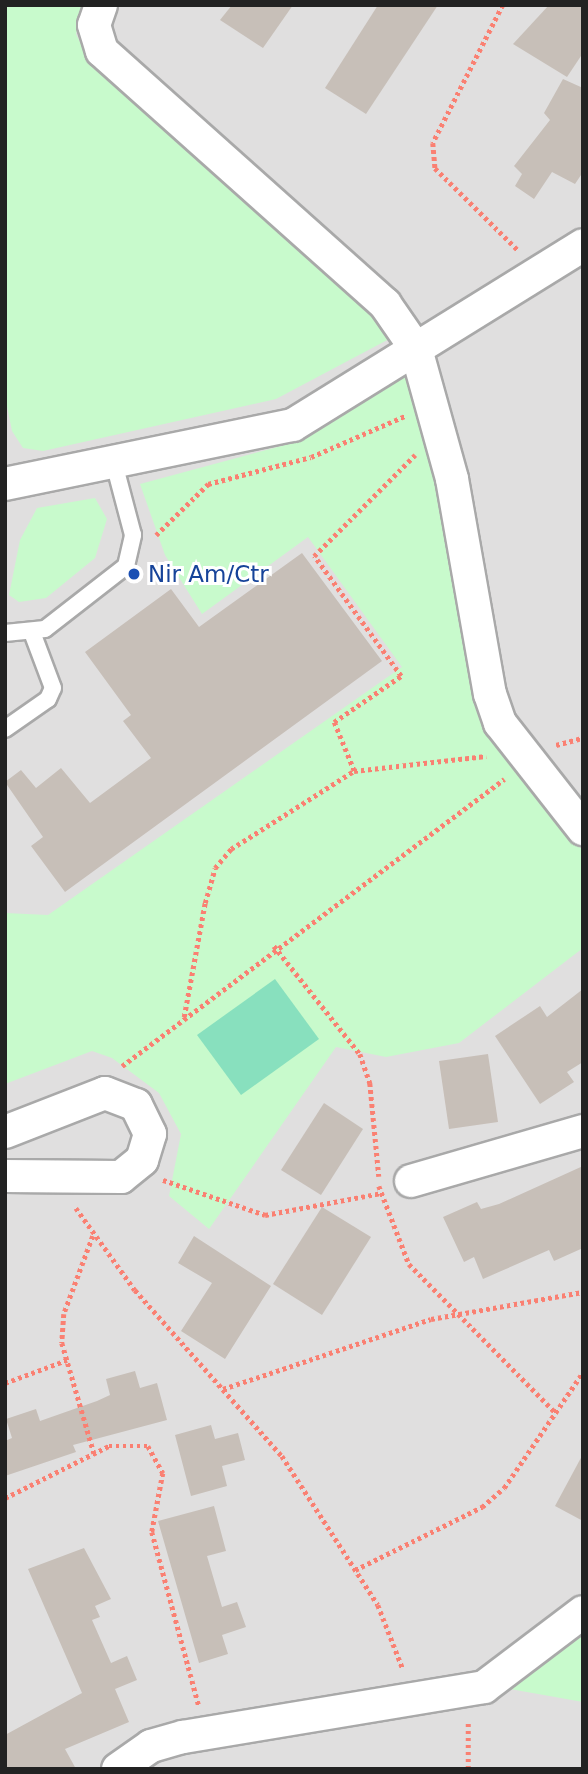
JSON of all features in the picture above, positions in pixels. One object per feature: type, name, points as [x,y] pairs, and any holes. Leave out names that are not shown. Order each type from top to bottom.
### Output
[{"type":"street","points":[[101,5],[93,25],[102,51],[385,304],[416,349],[437,417],[490,694],[525,757],[583,829]]},
{"type":"street","points":[[5,484],[114,464],[293,425],[583,245]]},
{"type":"street","points":[[5,1132],[89,1097],[124,1097],[145,1116],[150,1134],[135,1170],[100,1179],[5,1176]]},
{"type":"street","points":[[411,1181],[583,1131]]},
{"type":"street","points":[[118,1769],[151,1746],[206,1734],[465,1692],[517,1668],[583,1612]]},
{"type":"lane","points":[[5,633],[32,632],[117,578],[126,565],[133,535],[114,464]]},
{"type":"lane","points":[[5,729],[48,699],[53,688],[32,632]]},
{"type":"path","points":[[503,5],[433,143],[435,168],[539,272]]},
{"type":"path","points":[[126,565],[208,484],[311,457],[437,417]]},
{"type":"path","points":[[354,771],[334,722],[401,676],[314,556],[437,417]]},
{"type":"path","points":[[184,1017],[215,868],[231,849],[354,771],[525,757]]},
{"type":"path","points":[[119,1069],[525,757]]},
{"type":"path","points":[[135,1170],[265,1215],[380,1194],[411,1181]]},
{"type":"path","points":[[57,1178],[93,1235],[282,1456],[378,1605],[415,1702]]},
{"type":"path","points":[[93,1235],[64,1314],[67,1360],[94,1453]]},
{"type":"path","points":[[223,1390],[431,1319],[583,1292]]},
{"type":"path","points":[[5,1383],[67,1360]]},
{"type":"path","points":[[355,1570],[482,1507],[504,1488],[583,1372]]},
{"type":"path","points":[[5,1498],[94,1453],[132,1443],[148,1447],[161,1463],[152,1532],[206,1734]]},
{"type":"path","points":[[465,1692],[468,1769]]},
{"type":"shaded area","points":[[5,5],[583,5],[583,1769],[5,1769]]},
{"type":"green space","points":[[5,5],[85,5],[76,34],[83,48],[370,308],[391,338],[276,399],[43,451],[23,448],[12,431],[5,396]]},
{"type":"green space","points":[[404,370],[439,479],[485,723],[532,794],[583,851],[583,948],[459,1043],[386,1057],[336,1047],[209,1229],[169,1196],[181,1134],[159,1093],[112,1058],[92,1051],[5,1084],[5,913],[48,915],[402,667],[308,537],[202,614],[165,555],[140,484],[285,445]]},
{"type":"green space","points":[[95,498],[107,519],[95,558],[46,598],[19,602],[9,595],[20,540],[37,508]]},
{"type":"green space","points":[[275,979],[319,1039],[241,1095],[197,1035]]},
{"type":"green space","points":[[583,1633],[583,1702],[510,1689],[578,1637]]},
{"type":"building","points":[[232,5],[293,5],[263,48],[220,20]]},
{"type":"building","points":[[378,5],[438,5],[366,114],[325,88]]},
{"type":"building","points":[[549,5],[583,5],[583,53],[567,77],[513,44]]},
{"type":"building","points":[[563,79],[583,88],[583,172],[575,184],[552,172],[534,199],[515,186],[522,174],[514,166],[550,120],[544,113]]},
{"type":"building","points":[[302,553],[382,661],[65,892],[31,846],[43,837],[5,782],[21,770],[36,788],[61,768],[90,803],[151,758],[123,721],[131,715],[85,652],[171,589],[199,627]]},
{"type":"building","points":[[583,989],[583,1062],[567,1072],[574,1082],[540,1104],[495,1036],[540,1006],[547,1017]]},
{"type":"building","points":[[488,1054],[498,1122],[449,1129],[439,1061]]},
{"type":"building","points":[[324,1103],[363,1129],[321,1195],[281,1170]]},
{"type":"building","points":[[583,1166],[583,1248],[554,1261],[549,1250],[483,1279],[474,1257],[464,1262],[443,1217],[477,1202],[481,1209],[499,1204]]},
{"type":"building","points":[[322,1207],[371,1237],[322,1315],[273,1284]]},
{"type":"building","points":[[194,1236],[271,1286],[225,1359],[181,1331],[212,1283],[178,1263]]},
{"type":"building","points":[[135,1371],[140,1388],[157,1383],[167,1420],[73,1445],[76,1452],[5,1476],[5,1441],[12,1438],[6,1419],[36,1409],[40,1421],[97,1401],[110,1395],[106,1379]]},
{"type":"building","points":[[211,1425],[215,1439],[238,1433],[245,1460],[222,1466],[227,1486],[191,1496],[175,1435]]},
{"type":"building","points":[[583,1454],[583,1521],[555,1506]]},
{"type":"building","points":[[214,1506],[226,1551],[207,1556],[222,1607],[237,1602],[246,1627],[222,1635],[228,1654],[199,1663],[158,1521]]},
{"type":"building","points":[[84,1548],[111,1599],[95,1606],[100,1617],[92,1620],[111,1663],[127,1656],[137,1680],[115,1689],[129,1722],[65,1749],[76,1769],[5,1769],[5,1735],[82,1693],[28,1569]]},
{"type":"place","name":"Nir Am/Ctr","points":[[134,574]]}]
